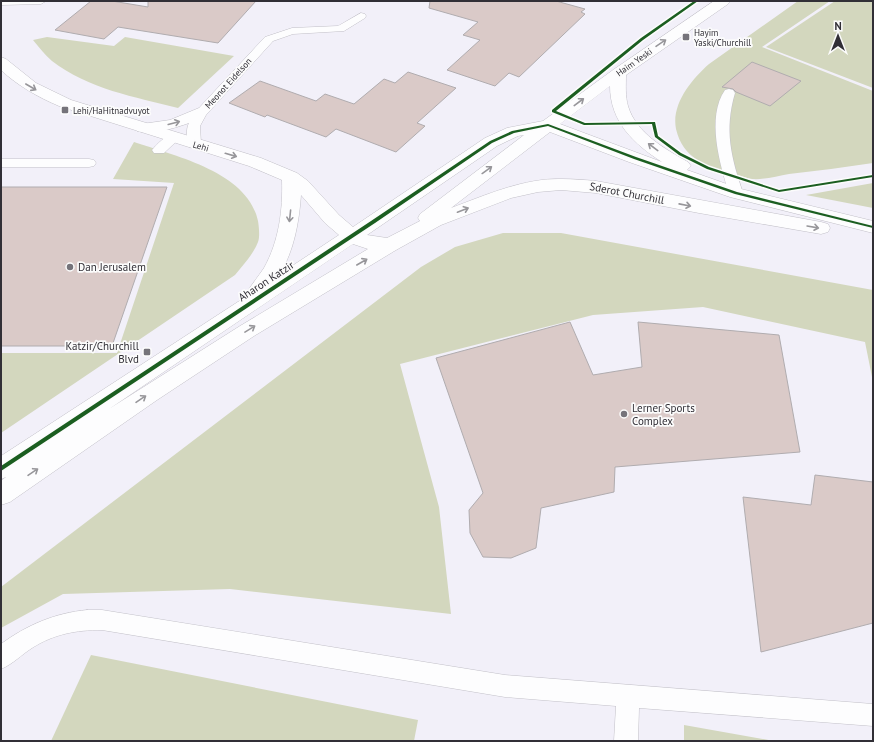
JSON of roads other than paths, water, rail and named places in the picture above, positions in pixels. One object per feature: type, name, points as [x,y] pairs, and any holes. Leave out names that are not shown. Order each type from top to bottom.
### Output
[{"type":"street","name":"Haim Yeski","points":[[548,126],[618,73],[723,1]]},
{"type":"street","name":"Lehi","points":[[1,62],[24,83],[45,95],[89,112],[255,162],[291,177],[302,185],[332,219],[352,236],[367,243],[390,245]]},
{"type":"street","points":[[618,73],[618,94],[621,108],[629,124],[638,134],[672,160],[706,179],[736,193]]},
{"type":"street","points":[[1,494],[162,385],[254,327],[390,245],[548,126],[736,193],[873,227]]},
{"type":"street","name":"Aharon Katzir","points":[[1,469],[491,142],[513,132],[548,126]]},
{"type":"street","points":[[227,318],[256,294],[267,281],[281,256],[290,224],[292,198],[291,177]]},
{"type":"street","name":"Sderot Churchill","points":[[390,245],[434,221],[505,194],[538,186],[561,184],[596,187],[699,207],[873,237]]},
{"type":"lane","points":[[4,3],[41,1]]},
{"type":"lane","name":"Meonot Eidelson","points":[[194,144],[194,126],[202,111],[269,39],[280,34],[305,29],[340,29],[348,26],[361,16]]},
{"type":"lane","points":[[728,93],[724,104],[721,133],[726,160],[736,193]]},
{"type":"lane","name":"Meonot Eidelson","points":[[142,128],[178,122],[202,111]]},
{"type":"lane","points":[[159,150],[173,138]]},
{"type":"lane","points":[[1,163],[89,163]]},
{"type":"lane","points":[[1,658],[25,639],[45,628],[67,622],[102,620],[505,686],[873,715]]},
{"type":"lane","points":[[626,741],[628,696]]},
{"type":"place","name":"Hayim Yaski/Churchill","points":[[686,37]]},
{"type":"place","name":"Lehi/HaHitnadvuyot","points":[[65,110]]},
{"type":"place","name":"Dan Jerusalem","points":[[70,267]]},
{"type":"place","name":"Katzir/Churchill Blvd","points":[[147,352]]},
{"type":"place","name":"Lerner Sports Complex","points":[[624,414]]}]
